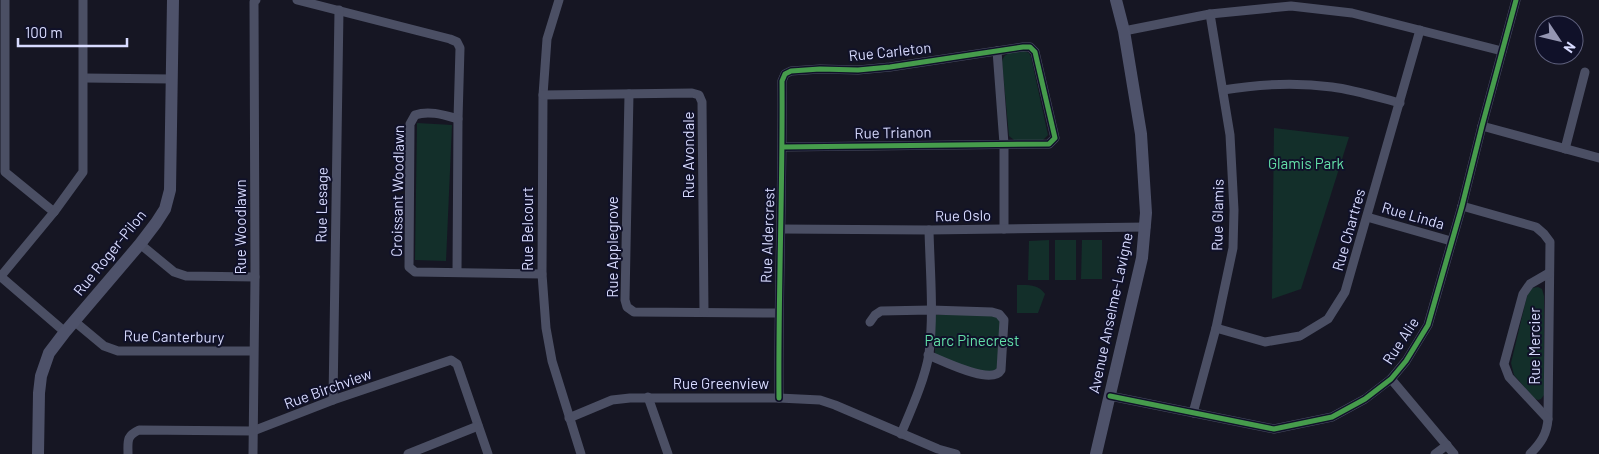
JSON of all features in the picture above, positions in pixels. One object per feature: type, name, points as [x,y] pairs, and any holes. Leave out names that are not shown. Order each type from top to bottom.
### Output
[{"type":"street","points":[[6,0],[6,172],[54,212]]},
{"type":"street","points":[[65,332],[0,276],[54,212],[84,172],[83,0]]},
{"type":"street","name":"Rue Roger-Pilon","points":[[38,454],[39,393],[41,376],[49,353],[140,244],[165,209],[170,190],[173,0]]},
{"type":"street","name":"Rue Woodlawn","points":[[253,454],[255,277],[254,2],[256,0]]},
{"type":"street","points":[[297,0],[450,38],[457,42],[460,48],[457,272]]},
{"type":"street","name":"Rue Belcourt","points":[[559,0],[547,39],[543,95],[542,274],[546,328],[552,361],[581,454]]},
{"type":"street","name":"Avenue Anselme-Lavigne","points":[[1096,454],[1142,258],[1146,227],[1141,134],[1124,31],[1116,0]]},
{"type":"street","name":"Rue Alie","points":[[1110,396],[1274,430],[1332,417],[1365,399],[1391,379],[1406,361],[1428,325],[1462,206],[1516,0]]},
{"type":"street","points":[[1124,31],[1210,14],[1291,6],[1352,13],[1502,51]]},
{"type":"street","name":"Rue Lesage","points":[[333,400],[339,10]]},
{"type":"street","name":"Rue Glamis","points":[[1193,413],[1216,328],[1233,248],[1234,210],[1230,135],[1210,14]]},
{"type":"street","name":"Rue Chartres","points":[[1216,328],[1265,342],[1300,336],[1328,319],[1345,292],[1420,30]]},
{"type":"street","name":"Rue Carleton","points":[[785,74],[791,71],[890,68],[1030,47],[1035,52],[1055,138],[1049,144],[1004,144]]},
{"type":"street","points":[[997,51],[1004,144],[1004,229]]},
{"type":"street","points":[[1565,149],[1585,72]]},
{"type":"street","name":"Rue Aldercrest","points":[[779,398],[778,313],[783,147],[782,81],[785,74]]},
{"type":"street","points":[[84,78],[172,78]]},
{"type":"street","points":[[1223,90],[1272,84],[1308,85],[1340,88],[1400,103]]},
{"type":"street","name":"Rue Avondale","points":[[543,95],[692,93],[699,95],[702,102],[704,312]]},
{"type":"street","name":"Rue Applegrove","points":[[628,94],[625,300],[627,306],[634,312],[778,313]]},
{"type":"street","name":"Croissant Woodlawn","points":[[458,119],[422,112],[414,115],[410,124],[409,267],[415,272],[542,274]]},
{"type":"street","points":[[1482,126],[1599,158]]},
{"type":"street","name":"Rue Trianon","points":[[783,147],[1004,144]]},
{"type":"street","name":"Rue Mercier","points":[[1462,206],[1536,227],[1550,242],[1547,431],[1539,445],[1530,454]]},
{"type":"street","name":"Rue Linda","points":[[1367,217],[1451,241]]},
{"type":"street","name":"Rue Oslo","points":[[781,229],[929,230],[1146,227]]},
{"type":"street","points":[[901,434],[917,394],[928,355],[931,310],[929,230]]},
{"type":"street","points":[[140,244],[174,272],[186,276],[255,277]]},
{"type":"street","name":"Rue Mercier","points":[[1548,419],[1509,377],[1504,364],[1523,294],[1530,284],[1549,273]]},
{"type":"street","points":[[870,322],[881,311],[931,310],[992,312],[999,314],[1004,320],[1001,370],[999,374],[982,376],[928,355]]},
{"type":"street","name":"Rue Canterbury","points":[[74,321],[104,346],[118,351],[253,351]]},
{"type":"street","name":"Rue Birchview","points":[[128,454],[128,441],[131,434],[139,430],[253,431],[333,400],[451,360],[457,364],[488,454]]},
{"type":"street","points":[[1391,379],[1454,454]]},
{"type":"street","points":[[648,398],[668,454]]},
{"type":"street","name":"Rue Greenview","points":[[569,418],[612,400],[648,398],[779,398],[820,400],[836,405],[937,452],[956,454]]},
{"type":"street","points":[[408,454],[478,426]]},
{"type":"street","points":[[1435,454],[1446,445]]},
{"type":"green space","points":[[1024,51],[1029,53],[1031,57],[1048,135],[1042,141],[1014,140],[1009,136],[1002,62],[1007,54]]},
{"type":"green space","points":[[417,123],[452,125],[446,261],[415,260]]},
{"type":"green space","name":"Glamis Park","points":[[1274,128],[1349,137],[1301,289],[1272,299]]},
{"type":"green space","points":[[1049,240],[1049,280],[1028,280],[1029,241]]},
{"type":"green space","points":[[1055,240],[1076,240],[1076,280],[1055,280]]},
{"type":"green space","points":[[1082,240],[1102,240],[1102,279],[1081,279]]},
{"type":"green space","points":[[1017,285],[1036,287],[1045,294],[1038,313],[1017,313]]},
{"type":"green space","points":[[1538,287],[1542,289],[1544,296],[1544,395],[1538,400],[1534,398],[1514,375],[1511,363],[1527,296],[1532,288]]},
{"type":"green space","name":"Parc Pinecrest","points":[[990,314],[997,317],[1001,322],[997,369],[991,371],[975,370],[935,355],[935,315]]},
{"type":"cycle path","points":[[1110,396],[1274,429],[1332,417],[1365,399],[1391,379],[1406,361],[1428,325],[1462,206],[1516,0]]},
{"type":"cycle path","points":[[779,398],[782,81],[785,74],[791,71],[820,69],[858,70],[890,67],[1030,47],[1035,52],[1055,138],[1049,144],[783,147]]}]
